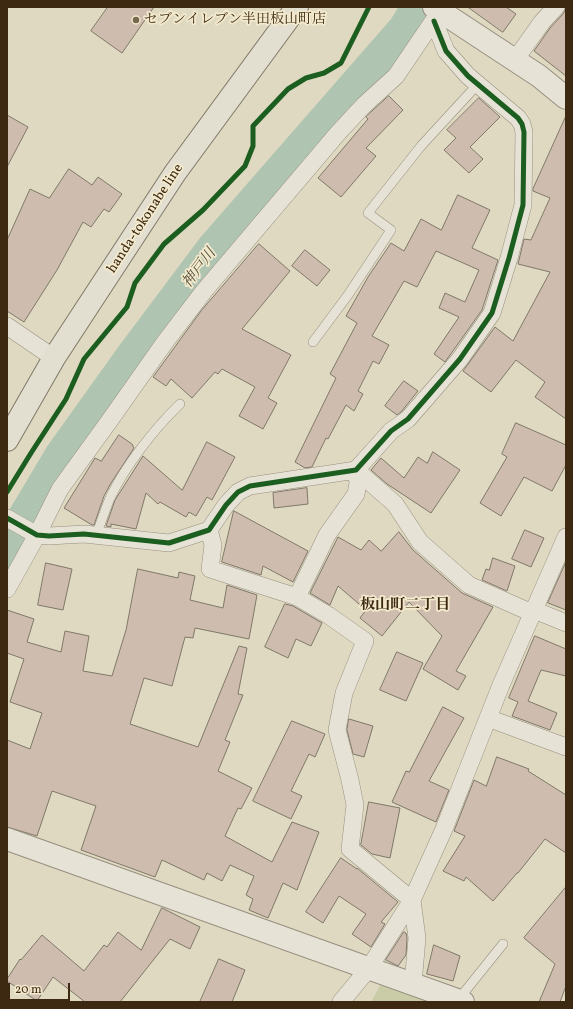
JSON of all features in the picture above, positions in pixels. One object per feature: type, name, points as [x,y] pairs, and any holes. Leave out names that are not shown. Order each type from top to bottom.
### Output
[{"type":"main road","name":"handa-tokonabe line","points":[[7,440],[54,358],[175,173],[297,7]]},
{"type":"street","points":[[515,60],[542,22],[556,7]]},
{"type":"street","points":[[437,11],[539,76],[566,98]]},
{"type":"street","points":[[7,518],[34,534],[49,536],[84,534],[169,543],[210,530],[226,505],[238,492],[250,486],[356,470],[391,431],[408,419],[460,359],[492,313],[523,205],[524,132],[522,124],[518,118],[468,76],[446,51],[437,11]]},
{"type":"street","points":[[7,589],[34,534],[60,489],[165,342],[189,310],[338,133],[364,105],[396,76],[437,11]]},
{"type":"street","points":[[7,326],[54,358]]},
{"type":"street","points":[[297,597],[327,535],[356,494],[358,483],[356,470]]},
{"type":"street","points":[[356,470],[394,504],[420,542],[469,585],[566,623]]},
{"type":"street","points":[[210,530],[213,545],[210,568],[297,597],[328,615],[365,641],[344,693],[337,730],[355,805],[350,849],[412,900],[417,938],[413,984]]},
{"type":"street","points":[[341,1002],[369,968],[412,900],[444,829],[488,718],[566,537]]},
{"type":"street","points":[[488,718],[566,747]]},
{"type":"street","points":[[7,839],[461,1001]]},
{"type":"lane","points":[[313,342],[348,295],[391,230],[368,213],[420,146],[478,84]]},
{"type":"lane","points":[[96,535],[111,497],[127,469],[147,440],[180,404]]},
{"type":"lane","points":[[461,1001],[502,944]]},
{"type":"green space","points":[[381,984],[431,1002],[371,1002]]},
{"type":"building","points":[[108,7],[154,7],[122,53],[91,31]]},
{"type":"building","points":[[468,7],[506,7],[516,14],[503,32]]},
{"type":"building","points":[[566,8],[566,76],[534,51]]},
{"type":"building","points":[[389,96],[403,110],[366,148],[376,156],[341,197],[318,178],[368,119],[366,117]]},
{"type":"building","points":[[479,98],[500,117],[470,147],[483,159],[469,173],[444,150],[456,138],[447,130]]},
{"type":"building","points":[[7,115],[28,127],[7,167]]},
{"type":"building","points":[[566,116],[566,419],[535,397],[545,382],[516,360],[491,392],[463,371],[495,327],[513,341],[550,272],[518,264],[524,239],[531,240],[550,198],[533,191],[533,189]]},
{"type":"building","points":[[69,169],[92,185],[98,177],[122,194],[109,212],[104,209],[91,227],[83,222],[57,270],[24,322],[7,311],[7,240],[30,189],[49,198]]},
{"type":"building","points":[[458,195],[490,210],[472,248],[498,260],[482,310],[445,362],[434,354],[459,317],[439,308],[445,293],[465,302],[479,270],[436,251],[417,287],[404,281],[372,336],[389,345],[379,364],[373,361],[358,391],[363,394],[354,411],[346,405],[328,439],[326,438],[312,467],[305,468],[295,462],[336,378],[330,374],[357,323],[346,316],[368,277],[391,243],[404,251],[421,219],[441,230]]},
{"type":"building","points":[[259,244],[290,271],[242,329],[291,355],[268,398],[277,403],[263,429],[239,416],[255,387],[222,369],[218,374],[215,372],[192,398],[171,379],[166,386],[153,377],[201,311]]},
{"type":"building","points":[[305,250],[330,270],[317,286],[292,266]]},
{"type":"building","points":[[404,381],[418,391],[397,415],[385,406]]},
{"type":"building","points":[[516,423],[566,445],[566,465],[552,491],[524,477],[501,516],[480,503],[507,457],[502,454]]},
{"type":"building","points":[[119,435],[132,444],[134,448],[111,483],[104,496],[94,525],[92,525],[64,508],[95,458],[101,461]]},
{"type":"building","points":[[207,442],[235,457],[212,500],[207,497],[196,516],[189,512],[186,517],[160,502],[158,504],[146,493],[136,529],[111,524],[111,527],[106,526],[115,500],[143,456],[182,490]]},
{"type":"building","points":[[433,452],[460,470],[431,513],[387,484],[371,470],[381,458],[404,478],[418,457],[427,463]]},
{"type":"building","points":[[307,488],[308,504],[274,508],[273,493]]},
{"type":"building","points":[[234,511],[308,551],[293,582],[263,566],[261,575],[222,562]]},
{"type":"building","points":[[525,530],[544,538],[531,567],[512,559]]},
{"type":"building","points":[[399,532],[413,550],[462,593],[493,607],[456,671],[466,676],[458,690],[423,669],[442,636],[409,602],[382,636],[360,618],[366,610],[338,586],[330,605],[310,593],[338,537],[361,550],[369,540],[381,551]]},
{"type":"building","points":[[493,558],[515,566],[507,591],[482,580],[486,569],[489,570]]},
{"type":"building","points":[[566,562],[566,610],[548,603]]},
{"type":"building","points":[[46,563],[72,569],[63,610],[38,605]]},
{"type":"building","points":[[138,569],[178,578],[179,572],[195,576],[190,600],[223,608],[227,585],[257,595],[249,639],[195,628],[193,638],[185,637],[172,686],[144,678],[130,724],[198,747],[239,646],[247,648],[238,694],[243,695],[225,740],[230,742],[218,771],[252,788],[241,809],[238,808],[225,836],[272,862],[292,822],[319,832],[297,890],[283,883],[268,918],[249,910],[253,899],[246,895],[254,876],[230,865],[222,881],[207,873],[204,880],[162,860],[155,877],[81,850],[96,806],[52,791],[37,836],[7,827],[7,740],[30,749],[42,713],[10,702],[24,659],[7,653],[7,610],[34,619],[27,642],[61,652],[65,631],[89,636],[83,671],[112,676],[126,630]]},
{"type":"building","points":[[285,604],[293,606],[322,623],[311,646],[296,639],[288,658],[265,647]]},
{"type":"building","points":[[535,636],[566,649],[566,676],[541,670],[528,701],[557,713],[550,730],[512,716],[518,702],[509,698]]},
{"type":"building","points":[[397,652],[423,663],[406,701],[380,690]]},
{"type":"building","points":[[443,707],[464,718],[429,781],[449,790],[436,822],[392,802],[406,771],[409,772]]},
{"type":"building","points":[[349,719],[373,726],[364,757],[353,754],[347,730]]},
{"type":"building","points":[[292,721],[325,734],[315,757],[309,754],[291,791],[302,796],[291,819],[253,801]]},
{"type":"building","points":[[497,757],[529,769],[528,771],[566,795],[566,853],[545,839],[493,901],[466,877],[464,881],[443,871],[465,836],[454,831],[474,780],[486,786]]},
{"type":"building","points":[[369,802],[400,808],[390,858],[372,854],[361,845]]},
{"type":"building","points":[[341,858],[357,868],[398,902],[381,922],[385,924],[371,947],[352,934],[366,914],[339,896],[323,923],[306,912]]},
{"type":"building","points":[[566,887],[566,986],[560,1002],[539,1002],[555,964],[524,938]]},
{"type":"building","points":[[162,908],[200,927],[190,949],[170,939],[120,1002],[85,1002],[53,977],[37,1001],[7,981],[20,959],[21,960],[42,935],[84,971],[104,945],[107,947],[118,932],[141,950]]},
{"type":"building","points":[[404,932],[406,933],[407,938],[406,955],[398,966],[386,960]]},
{"type":"building","points":[[434,945],[460,956],[453,981],[427,974]]},
{"type":"building","points":[[219,959],[245,970],[232,1002],[200,1002]]},
{"type":"waterway","name":"神戸川","points":[[7,550],[63,456],[136,354],[214,250],[406,30],[420,7]]},
{"type":"cycle path","points":[[7,492],[66,399],[84,359],[127,307],[135,283],[164,244],[203,210],[245,166],[253,146],[253,126],[288,89],[306,78],[324,73],[341,63],[369,7]]},
{"type":"cycle path","points":[[7,518],[37,535],[49,536],[84,534],[169,543],[209,530],[226,505],[238,492],[250,486],[356,470],[391,431],[408,419],[460,359],[492,313],[509,258],[523,205],[524,132],[522,124],[518,118],[468,76],[446,51],[434,21]]},
{"type":"place","name":"セブンイレブン半田板山町店","points":[[136,20]]},
{"type":"district","name":"板山町二丁目","points":[[405,606]]}]
